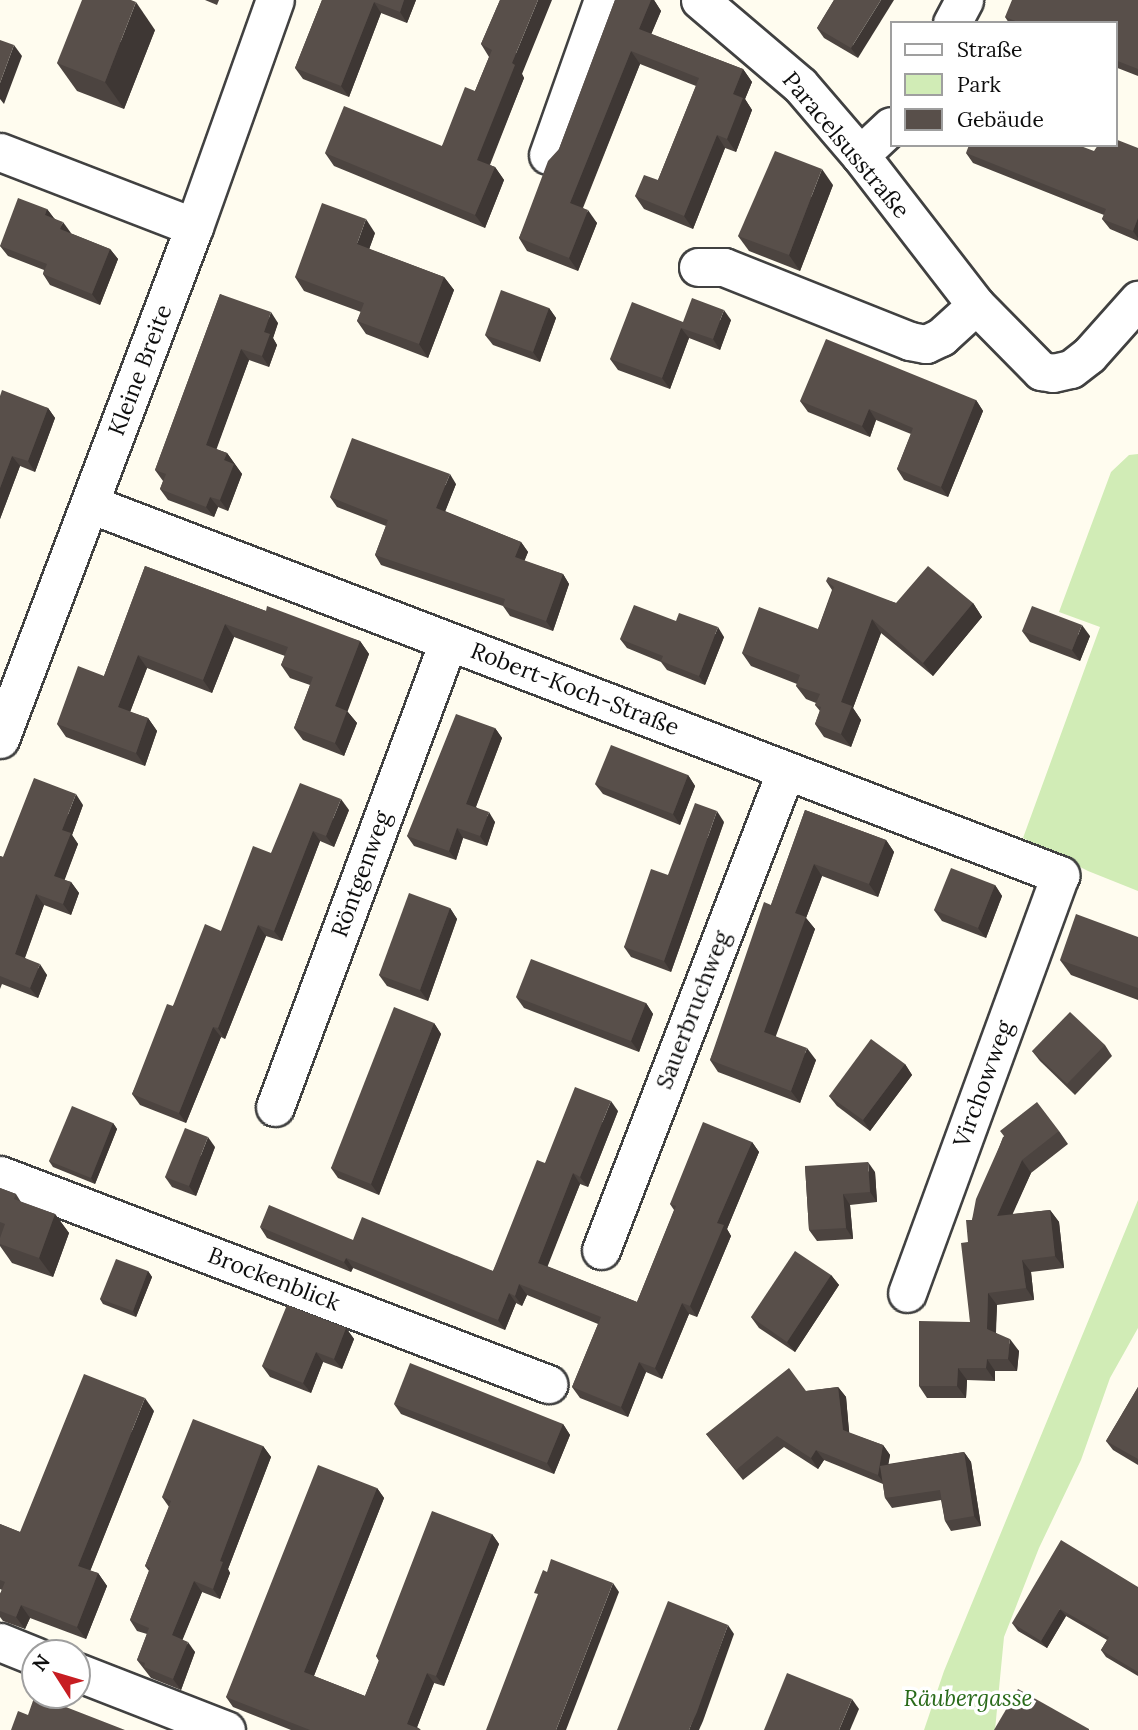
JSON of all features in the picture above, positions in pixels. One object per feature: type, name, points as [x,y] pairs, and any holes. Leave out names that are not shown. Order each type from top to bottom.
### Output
[{"type":"street","name":"Kleine Breite","points":[[0,739],[194,227],[275,0]]},
{"type":"street","points":[[548,155],[603,0]]},
{"type":"street","name":"Paracelsusstraße","points":[[700,0],[800,85],[860,155],[976,305],[1028,361],[1041,371],[1054,373],[1071,369],[1089,355],[1138,300]]},
{"type":"street","points":[[953,21],[964,0]]},
{"type":"street","points":[[860,155],[890,127]]},
{"type":"street","points":[[0,152],[194,227]]},
{"type":"street","points":[[698,267],[724,267],[909,341],[926,344],[941,337],[976,305]]},
{"type":"street","name":"Robert-Koch-Straße","points":[[90,504],[1060,875]]},
{"type":"street","name":"Röntgenweg","points":[[275,1107],[448,641]]},
{"type":"street","name":"Sauerbruchweg","points":[[601,1250],[786,770]]},
{"type":"street","name":"Virchowweg","points":[[907,1293],[1060,875]]},
{"type":"street","name":"Brockenblick","points":[[0,1175],[548,1384]]},
{"type":"street","points":[[0,1642],[21,1650]]},
{"type":"street","points":[[91,1677],[226,1730]]},
{"type":"green space","points":[[1138,454],[1138,891],[1088,871],[1023,838],[1100,627],[1059,612],[1111,472],[1129,455]]},
{"type":"green space","name":"Räubergasse","points":[[1138,1200],[1138,1328],[1110,1378],[1081,1460],[1039,1548],[1004,1637],[995,1730],[924,1730],[944,1671]]},
{"type":"building","points":[[82,0],[136,2],[105,82],[57,63]]},
{"type":"building","points":[[322,0],[404,0],[400,12],[374,2],[341,86],[295,68]]},
{"type":"building","points":[[500,0],[538,0],[477,160],[495,167],[475,215],[325,153],[344,106],[442,146],[465,87],[475,91],[492,50],[481,44]]},
{"type":"building","points":[[615,0],[651,0],[639,29],[743,69],[733,94],[743,98],[727,139],[717,135],[684,216],[635,196],[644,175],[658,180],[699,78],[631,51],[570,203],[588,210],[569,258],[519,238],[548,161],[559,149]]},
{"type":"building","points":[[834,0],[881,0],[851,48],[817,28]]},
{"type":"building","points":[[1012,0],[1138,0],[1138,69],[1117,61],[1117,21],[1016,21],[1005,17]]},
{"type":"building","points":[[0,40],[14,45],[0,83]]},
{"type":"building","points":[[1117,140],[1138,148],[1138,218],[1133,231],[1102,219],[1106,209],[966,153],[968,147],[1083,147],[1094,151],[1097,147],[1117,147]]},
{"type":"building","points":[[775,151],[822,169],[789,255],[738,236]]},
{"type":"building","points":[[18,198],[47,209],[45,215],[63,222],[60,229],[110,249],[92,294],[43,274],[47,264],[0,246]]},
{"type":"building","points":[[322,203],[366,219],[357,244],[444,277],[419,344],[357,321],[364,303],[295,277]]},
{"type":"building","points":[[501,290],[549,308],[533,352],[485,335]]},
{"type":"building","points":[[220,294],[271,312],[264,332],[270,334],[262,356],[241,349],[206,445],[227,453],[224,460],[234,464],[220,500],[210,497],[206,507],[160,489],[166,474],[155,470]]},
{"type":"building","points":[[692,298],[724,310],[713,339],[681,328],[662,378],[610,359],[632,302],[683,322]]},
{"type":"building","points":[[826,339],[976,400],[941,487],[897,469],[913,428],[869,409],[862,426],[800,401]]},
{"type":"building","points":[[2,390],[48,408],[28,461],[12,456],[0,488],[0,396]]},
{"type":"building","points":[[352,438],[450,474],[436,508],[521,542],[515,557],[563,574],[546,621],[503,606],[505,599],[375,555],[388,520],[330,497]]},
{"type":"building","points":[[145,566],[266,611],[267,606],[360,641],[335,706],[347,711],[335,743],[294,728],[313,677],[281,665],[288,647],[225,624],[203,680],[138,655],[118,707],[148,718],[136,753],[57,724],[78,666],[104,676]]},
{"type":"building","points":[[928,566],[973,603],[923,663],[872,619],[841,702],[852,706],[841,734],[815,724],[821,707],[815,705],[820,694],[796,686],[800,675],[742,653],[759,607],[818,629],[834,587],[826,581],[828,577],[896,603]]},
{"type":"building","points":[[634,605],[676,621],[679,613],[718,627],[699,676],[661,661],[663,656],[620,639]]},
{"type":"building","points":[[1032,606],[1082,625],[1072,650],[1022,631]]},
{"type":"building","points":[[456,714],[495,728],[466,804],[489,812],[480,836],[457,828],[449,851],[407,836]]},
{"type":"building","points":[[611,745],[688,775],[673,814],[595,784]]},
{"type":"building","points":[[34,778],[76,794],[62,830],[71,833],[54,876],[71,882],[63,904],[36,894],[15,954],[40,964],[30,988],[0,976],[0,856],[3,857]]},
{"type":"building","points":[[300,783],[341,799],[326,836],[313,831],[274,931],[258,925],[218,1028],[213,1027],[179,1113],[132,1094],[167,1004],[173,1006],[205,924],[221,931],[253,846],[271,853]]},
{"type":"building","points":[[695,803],[717,811],[664,961],[624,947],[651,869],[668,875]]},
{"type":"building","points":[[805,810],[886,840],[869,884],[814,864],[795,913],[806,917],[764,1032],[807,1048],[791,1091],[710,1060],[764,902],[771,905]]},
{"type":"building","points":[[951,868],[995,885],[978,928],[934,910]]},
{"type":"building","points":[[409,893],[450,908],[420,990],[379,975]]},
{"type":"building","points":[[1076,914],[1138,937],[1138,988],[1060,960]]},
{"type":"building","points":[[531,959],[646,1003],[631,1041],[516,997]]},
{"type":"building","points":[[394,1007],[434,1023],[371,1184],[331,1168]]},
{"type":"building","points":[[1070,1012],[1105,1045],[1067,1084],[1032,1051]]},
{"type":"building","points":[[871,1039],[905,1064],[863,1120],[829,1096]]},
{"type":"building","points":[[575,1087],[611,1101],[580,1177],[573,1173],[538,1263],[637,1302],[676,1206],[670,1204],[703,1122],[752,1142],[717,1223],[724,1225],[690,1306],[682,1303],[655,1368],[639,1362],[621,1407],[572,1387],[601,1317],[519,1284],[515,1296],[509,1293],[498,1320],[346,1258],[344,1262],[260,1227],[269,1205],[353,1240],[362,1217],[493,1271],[537,1160],[545,1163]]},
{"type":"building","points":[[1037,1102],[1059,1131],[1022,1160],[997,1216],[1050,1210],[1055,1256],[1022,1260],[1026,1288],[988,1293],[987,1329],[1010,1339],[1008,1359],[987,1359],[986,1368],[958,1368],[957,1386],[919,1386],[919,1321],[970,1322],[961,1243],[968,1242],[966,1220],[972,1220],[976,1199],[1004,1136],[1000,1131]]},
{"type":"building","points":[[72,1106],[113,1123],[91,1178],[49,1161]]},
{"type":"building","points":[[185,1128],[208,1137],[189,1186],[165,1177]]},
{"type":"building","points":[[868,1162],[870,1192],[843,1194],[846,1228],[809,1230],[805,1166]]},
{"type":"building","points":[[0,1188],[16,1194],[14,1199],[55,1214],[39,1258],[0,1244],[5,1224],[0,1222]]},
{"type":"building","points":[[795,1251],[831,1275],[787,1342],[751,1317]]},
{"type":"building","points":[[116,1259],[148,1271],[133,1311],[100,1299]]},
{"type":"building","points":[[287,1305],[346,1328],[334,1359],[316,1352],[303,1383],[262,1366]]},
{"type":"building","points":[[410,1363],[563,1424],[547,1463],[394,1404]]},
{"type":"building","points":[[789,1368],[806,1391],[838,1387],[843,1430],[883,1445],[878,1475],[816,1450],[811,1458],[777,1436],[736,1470],[706,1434]]},
{"type":"building","points":[[84,1374],[145,1398],[78,1566],[98,1573],[77,1627],[21,1605],[16,1617],[0,1611],[0,1594],[5,1582],[0,1580],[0,1524],[20,1532]]},
{"type":"building","points":[[1138,1387],[1138,1459],[1106,1441]]},
{"type":"building","points":[[193,1419],[263,1446],[220,1561],[223,1562],[213,1589],[194,1581],[172,1635],[188,1642],[173,1679],[144,1667],[145,1663],[137,1660],[149,1628],[130,1620],[150,1568],[145,1566],[171,1501],[162,1497]]},
{"type":"building","points":[[964,1452],[974,1516],[945,1521],[940,1490],[885,1498],[880,1466]]},
{"type":"building","points":[[318,1465],[377,1488],[304,1672],[365,1696],[379,1660],[376,1656],[432,1511],[492,1534],[436,1676],[427,1673],[407,1724],[419,1730],[310,1730],[226,1697]]},
{"type":"building","points":[[1061,1540],[1138,1587],[1138,1672],[1101,1650],[1109,1637],[1060,1609],[1041,1641],[1012,1623]]},
{"type":"building","points":[[551,1559],[613,1583],[556,1730],[486,1730],[538,1594],[534,1593],[543,1570],[547,1572]]},
{"type":"building","points":[[668,1601],[728,1625],[697,1712],[689,1730],[617,1730]]},
{"type":"building","points":[[787,1673],[852,1699],[839,1730],[764,1730]]},
{"type":"building","points":[[1018,1689],[1089,1729],[1089,1730],[994,1730]]},
{"type":"building","points":[[30,1709],[71,1709],[125,1730],[11,1730],[18,1711],[28,1715]]}]
